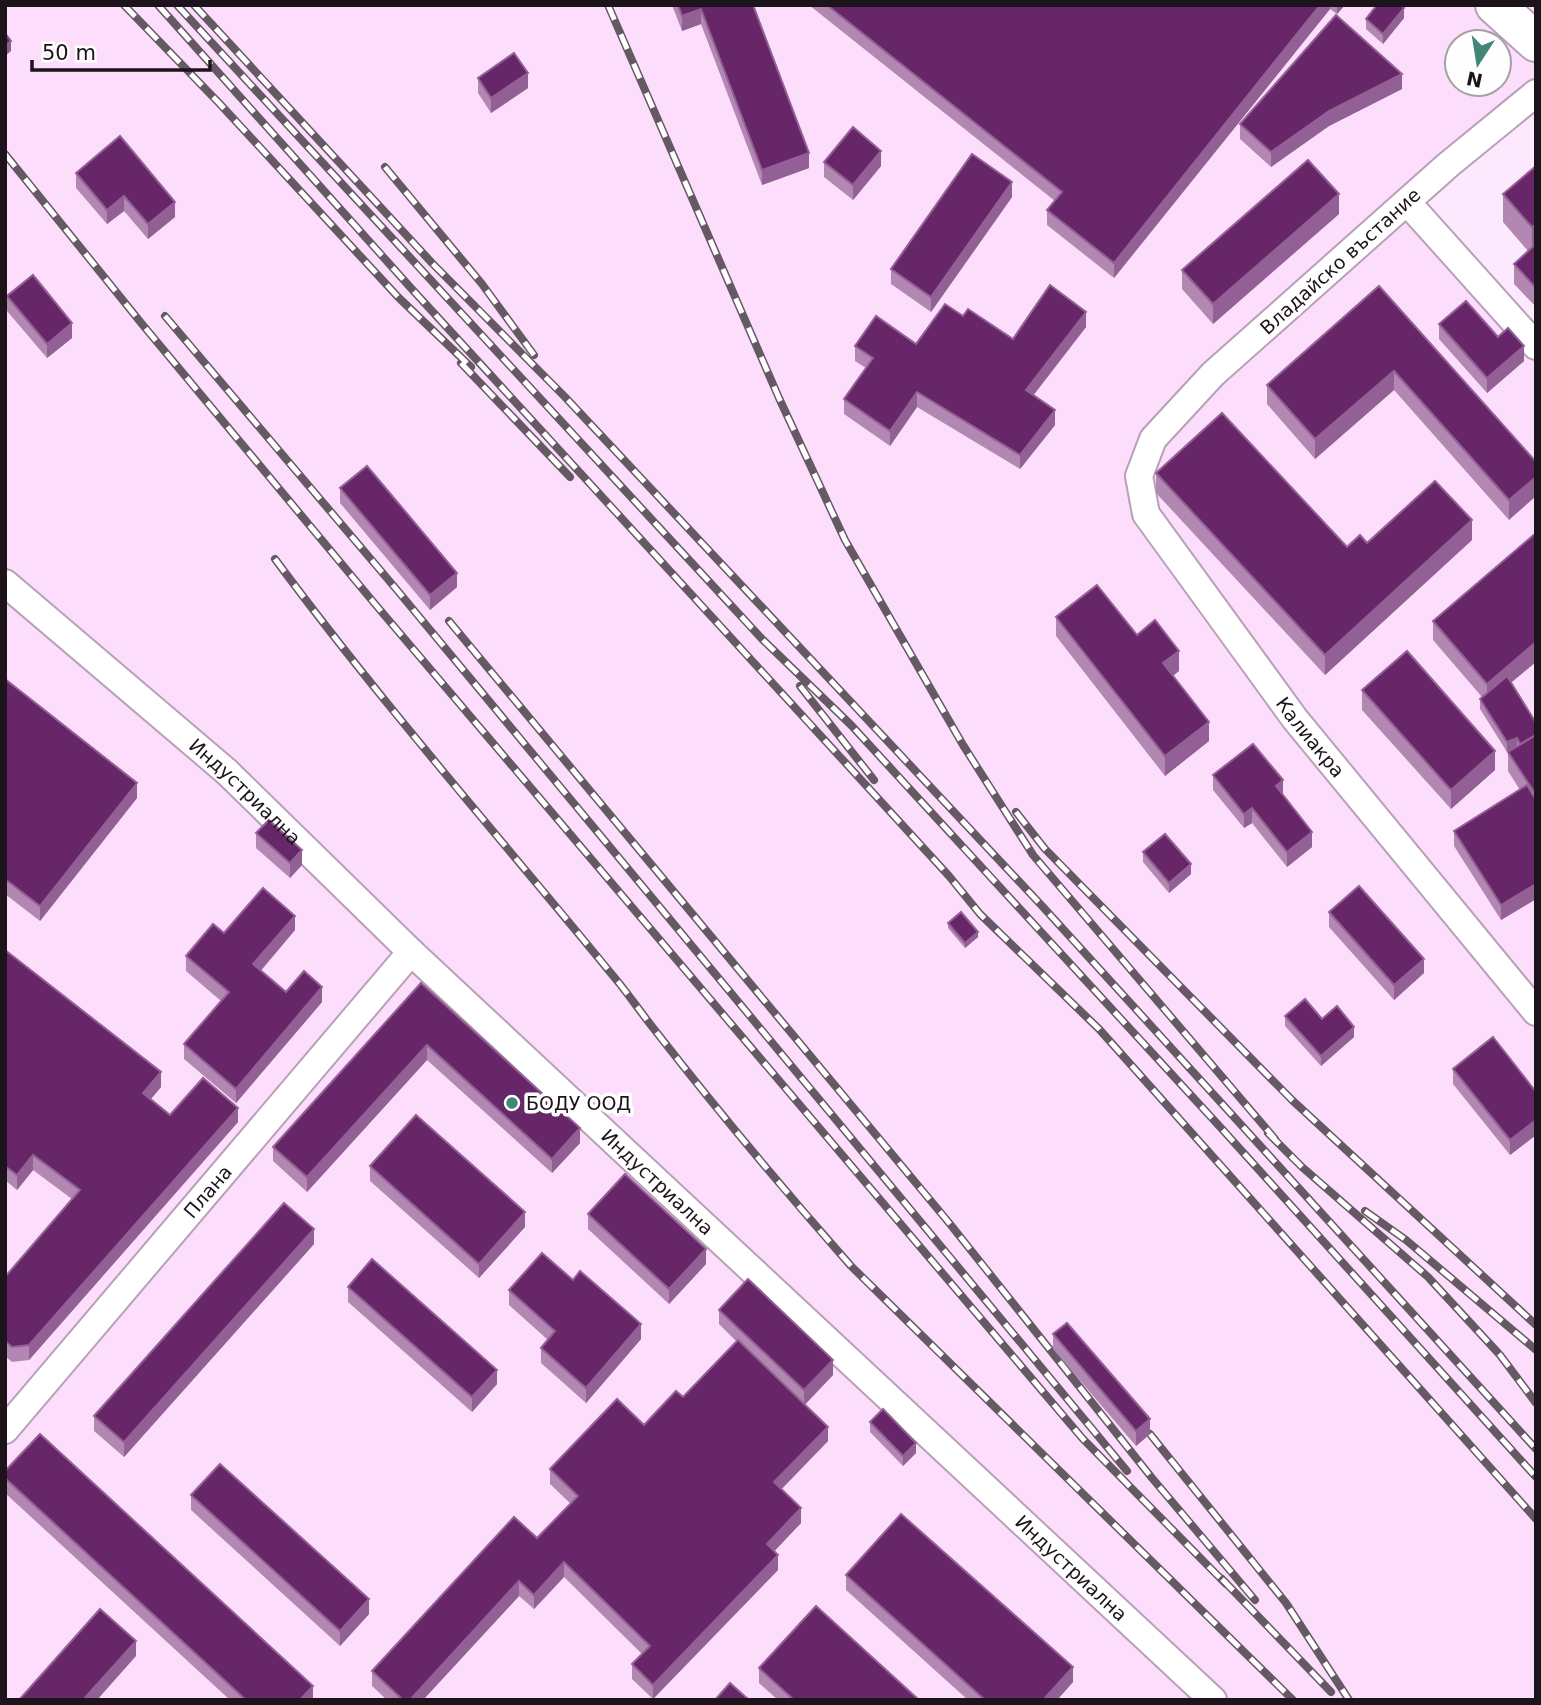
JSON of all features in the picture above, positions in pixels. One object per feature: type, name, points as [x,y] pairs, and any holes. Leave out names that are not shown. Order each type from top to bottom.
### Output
[{"type":"main road","points":[[1495,5],[1536,42]]},
{"type":"street","name":"Владайско въстание","points":[[1153,439],[1213,374],[1448,165],[1536,93]]},
{"type":"street","points":[[1407,202],[1536,346]]},
{"type":"street","name":"Калиакра","points":[[1153,439],[1139,476],[1146,514],[1295,719],[1536,1012]]},
{"type":"street","name":"Индустриална","points":[[5,583],[227,772],[411,952],[1213,1700]]},
{"type":"street","name":"Плана","points":[[5,1430],[411,952]]},
{"type":"shaded area","points":[[5,5],[1536,5],[1536,93],[1407,202],[1536,346],[1536,1700],[5,1700]]},
{"type":"building","points":[[678,5],[753,5],[809,153],[762,170],[701,9],[682,16]]},
{"type":"building","points":[[827,5],[1320,5],[1114,263],[1047,210],[1062,192]]},
{"type":"building","points":[[1377,5],[1400,5],[1404,8],[1383,34],[1366,19]]},
{"type":"building","points":[[1336,15],[1402,74],[1329,111],[1271,152],[1240,124]]},
{"type":"building","points":[[5,33],[11,41],[5,46]]},
{"type":"building","points":[[514,53],[528,73],[491,98],[478,78]]},
{"type":"building","points":[[853,127],[881,151],[853,185],[824,162]]},
{"type":"building","points":[[120,136],[175,202],[148,224],[124,196],[107,210],[76,173]]},
{"type":"building","points":[[972,154],[1012,182],[931,297],[891,269]]},
{"type":"building","points":[[1308,160],[1339,194],[1213,304],[1182,270]]},
{"type":"building","points":[[1536,166],[1536,224],[1532,227],[1503,194]]},
{"type":"building","points":[[1536,244],[1536,288],[1514,264]]},
{"type":"building","points":[[33,275],[72,323],[47,344],[7,296]]},
{"type":"building","points":[[1050,285],[1086,312],[1026,390],[1055,410],[1020,455],[917,392],[890,431],[844,399],[873,358],[855,346],[876,316],[916,344],[945,304],[963,316],[968,309],[1013,339]]},
{"type":"building","points":[[1379,286],[1536,462],[1536,477],[1509,500],[1394,371],[1315,439],[1267,385]]},
{"type":"building","points":[[1466,301],[1498,337],[1508,328],[1524,346],[1487,378],[1439,324]]},
{"type":"building","points":[[1222,413],[1347,547],[1360,535],[1367,543],[1435,481],[1472,520],[1325,655],[1156,473]]},
{"type":"building","points":[[367,466],[457,573],[430,595],[340,488]]},
{"type":"building","points":[[1536,533],[1536,642],[1487,684],[1433,621]]},
{"type":"building","points":[[1097,585],[1137,635],[1155,620],[1179,651],[1163,663],[1209,722],[1165,756],[1056,617]]},
{"type":"building","points":[[1407,651],[1495,751],[1451,790],[1362,690]]},
{"type":"building","points":[[1507,676],[1536,723],[1536,735],[1520,744],[1517,738],[1507,742],[1480,699]]},
{"type":"building","points":[[5,679],[137,783],[40,906],[5,879]]},
{"type":"building","points":[[1536,735],[1536,795],[1508,752]]},
{"type":"building","points":[[1253,744],[1283,780],[1276,786],[1312,832],[1287,852],[1252,808],[1244,814],[1213,775]]},
{"type":"building","points":[[1527,785],[1536,800],[1536,884],[1501,905],[1454,831]]},
{"type":"building","points":[[269,820],[302,850],[290,863],[256,833]]},
{"type":"building","points":[[1165,834],[1191,864],[1169,883],[1143,852]]},
{"type":"building","points":[[1359,886],[1424,959],[1394,985],[1329,912]]},
{"type":"building","points":[[263,888],[295,916],[253,964],[286,992],[304,971],[322,987],[236,1089],[184,1044],[229,992],[186,956],[213,924],[224,933]]},
{"type":"building","points":[[961,912],[978,932],[965,943],[948,923]]},
{"type":"building","points":[[5,950],[161,1072],[143,1093],[170,1115],[203,1078],[238,1108],[29,1345],[12,1347],[5,1341],[5,1277],[80,1190],[33,1155],[17,1175],[5,1166]]},
{"type":"building","points":[[421,983],[580,1128],[552,1159],[427,1045],[307,1177],[273,1147]]},
{"type":"building","points":[[1305,999],[1322,1019],[1337,1006],[1354,1027],[1321,1056],[1285,1016]]},
{"type":"building","points":[[1493,1037],[1536,1092],[1536,1120],[1510,1140],[1453,1069]]},
{"type":"building","points":[[416,1115],[525,1212],[479,1264],[370,1166]]},
{"type":"building","points":[[625,1174],[706,1249],[669,1289],[588,1214]]},
{"type":"building","points":[[284,1203],[314,1229],[124,1442],[94,1416]]},
{"type":"building","points":[[542,1253],[573,1280],[580,1271],[641,1324],[586,1388],[541,1348],[555,1331],[509,1290]]},
{"type":"building","points":[[372,1259],[497,1370],[472,1397],[348,1287]]},
{"type":"building","points":[[748,1279],[833,1360],[804,1390],[719,1310]]},
{"type":"building","points":[[1067,1323],[1150,1419],[1136,1431],[1053,1334]]},
{"type":"building","points":[[738,1340],[828,1427],[774,1482],[801,1508],[767,1544],[778,1555],[653,1685],[632,1664],[650,1646],[564,1562],[534,1595],[519,1581],[410,1700],[403,1700],[372,1671],[514,1517],[537,1538],[578,1496],[550,1469],[617,1399],[644,1425],[676,1391],[683,1397]]},
{"type":"building","points":[[883,1409],[916,1443],[903,1456],[870,1422]]},
{"type":"building","points":[[40,1434],[313,1686],[300,1700],[246,1700],[5,1478],[5,1471]]},
{"type":"building","points":[[220,1464],[369,1599],[340,1631],[191,1495]]},
{"type":"building","points":[[901,1514],[1073,1667],[1043,1700],[985,1700],[846,1575]]},
{"type":"building","points":[[816,1606],[919,1700],[794,1700],[759,1668]]},
{"type":"building","points":[[100,1609],[136,1641],[83,1700],[19,1700]]},
{"type":"building","points":[[730,1683],[749,1700],[715,1700]]},
{"type":"railway","points":[[124,5],[219,103],[398,297],[471,367]]},
{"type":"railway","points":[[158,5],[410,287],[949,876],[980,914],[1099,1029],[1536,1519]]},
{"type":"railway","points":[[177,5],[763,640],[851,725],[1222,1129],[1536,1477]]},
{"type":"railway","points":[[194,5],[432,263],[565,397],[1043,907],[1536,1449]]},
{"type":"railway","points":[[608,5],[779,398],[845,540],[963,745],[1033,855],[1275,1139]]},
{"type":"railway","points":[[5,154],[142,324],[375,604],[1083,1439],[1226,1584]]},
{"type":"railway","points":[[385,167],[482,284],[534,355]]},
{"type":"railway","points":[[165,316],[397,590],[1127,1471]]},
{"type":"railway","points":[[461,363],[570,477]]},
{"type":"railway","points":[[275,559],[444,773],[619,983],[775,1179],[851,1266],[1293,1700]]},
{"type":"railway","points":[[449,621],[950,1224],[1152,1478],[1255,1600]]},
{"type":"railway","points":[[800,686],[874,780]]},
{"type":"railway","points":[[1016,812],[1045,849],[1292,1100],[1536,1325]]},
{"type":"railway","points":[[1268,1133],[1302,1167],[1428,1277],[1500,1355],[1536,1403]]},
{"type":"railway","points":[[1365,1211],[1406,1240],[1536,1350]]},
{"type":"railway","points":[[1150,1434],[1286,1603],[1349,1700]]},
{"type":"railway","points":[[1222,1579],[1331,1692]]},
{"type":"place","name":"БОДУ ООД","points":[[512,1103]]}]
